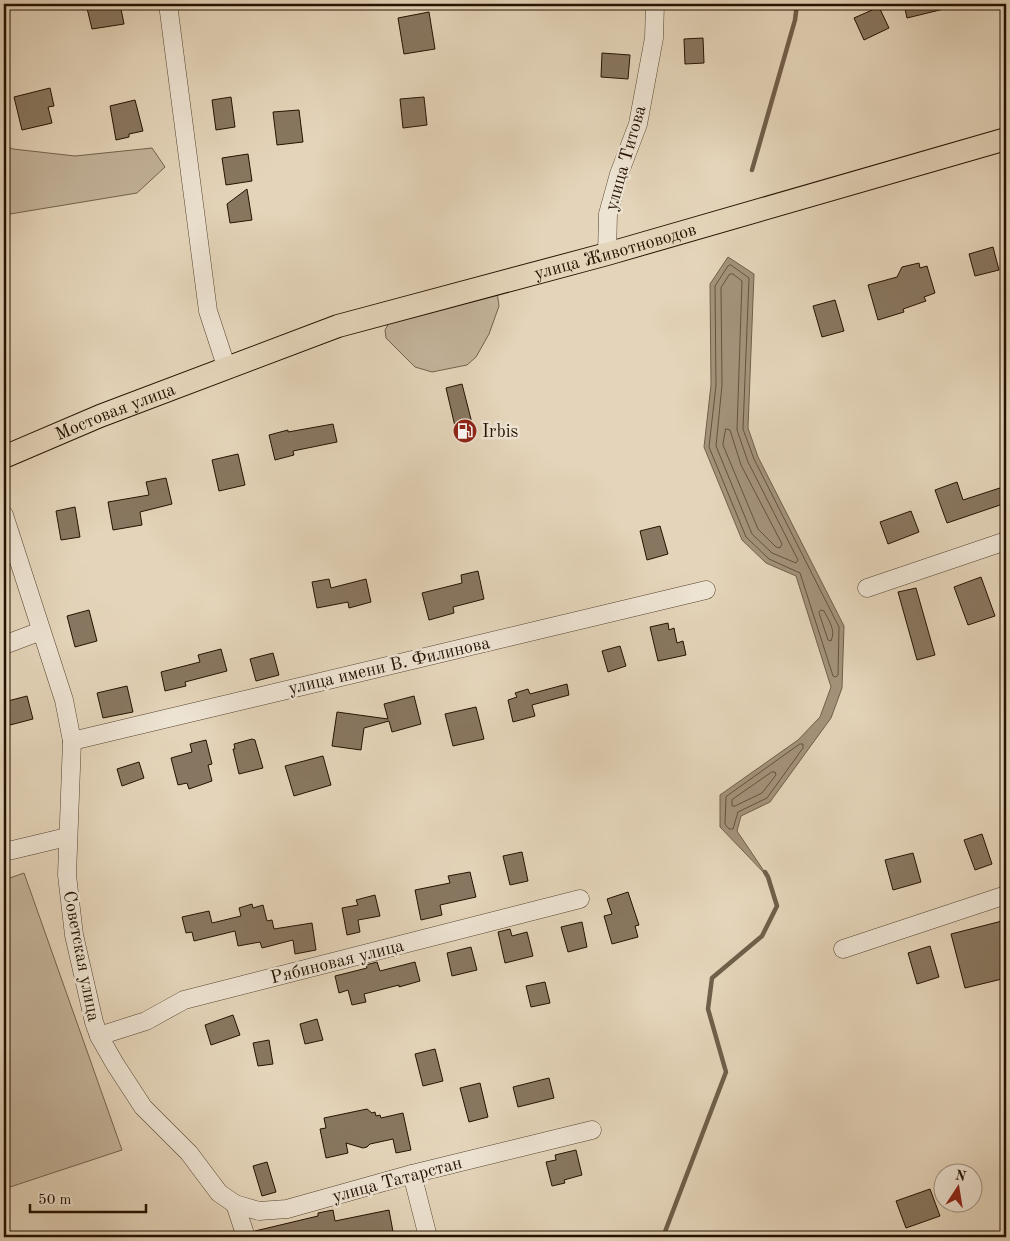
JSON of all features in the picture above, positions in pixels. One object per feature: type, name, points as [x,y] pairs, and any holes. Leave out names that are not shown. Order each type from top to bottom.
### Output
[{"type":"main road","name":"улица Животноводов","points":[[227,369],[338,326],[607,254],[1006,138]]},
{"type":"main road","name":"Мостовая улица","points":[[4,457],[100,416],[227,369]]},
{"type":"street","points":[[168,4],[208,311],[227,369]]},
{"type":"street","name":"улица Титова","points":[[607,254],[608,214],[619,174],[638,124],[654,38],[655,4]]},
{"type":"street","name":"Советская улица","points":[[4,515],[64,700],[72,741],[67,875],[74,935],[94,1022],[99,1036],[115,1064],[143,1107],[189,1153],[219,1193],[235,1204]]},
{"type":"street","points":[[867,588],[1006,540]]},
{"type":"street","name":"улица имени В. Филинова","points":[[72,741],[706,590]]},
{"type":"street","points":[[4,644],[42,631]]},
{"type":"street","points":[[4,852],[67,837]]},
{"type":"street","points":[[843,949],[1006,895]]},
{"type":"street","name":"Рябиновая улица","points":[[99,1036],[146,1021],[184,1000],[580,899]]},
{"type":"street","name":"улица Татарстан","points":[[235,1204],[259,1211],[287,1209],[412,1174],[592,1130]]},
{"type":"street","points":[[412,1174],[428,1237]]},
{"type":"street","points":[[235,1204],[246,1237]]},
{"type":"shaded area","points":[[4,145],[13,149],[75,156],[152,148],[165,167],[137,193],[4,215]]},
{"type":"shaded area","points":[[497,291],[499,306],[489,334],[476,357],[467,365],[432,372],[415,367],[386,338],[385,330],[390,321]]},
{"type":"shaded area","points":[[24,873],[122,1150],[4,1189],[4,880]]},
{"type":"water","points":[[728,257],[754,274],[748,428],[758,457],[844,626],[842,688],[831,718],[770,802],[741,816],[737,831],[768,877],[720,827],[720,795],[798,740],[820,717],[831,687],[796,576],[766,563],[742,540],[704,447],[711,385],[710,284]]},
{"type":"building","points":[[86,4],[120,4],[124,24],[92,29]]},
{"type":"building","points":[[904,4],[947,4],[948,8],[907,18]]},
{"type":"building","points":[[879,7],[889,28],[864,40],[854,18]]},
{"type":"building","points":[[429,12],[435,49],[404,54],[398,18]]},
{"type":"building","points":[[703,38],[704,63],[685,64],[684,39]]},
{"type":"building","points":[[602,53],[630,55],[628,79],[601,77]]},
{"type":"building","points":[[50,88],[54,106],[48,107],[52,123],[22,130],[14,97]]},
{"type":"building","points":[[231,97],[235,127],[216,130],[212,100]]},
{"type":"building","points":[[424,97],[427,125],[403,128],[400,99]]},
{"type":"building","points":[[135,100],[143,131],[129,134],[129,137],[116,140],[110,106]]},
{"type":"building","points":[[299,110],[303,142],[277,145],[273,112]]},
{"type":"building","points":[[248,154],[252,181],[226,185],[222,158]]},
{"type":"building","points":[[247,189],[252,220],[230,223],[227,204]]},
{"type":"building","points":[[993,247],[999,270],[975,276],[969,254]]},
{"type":"building","points":[[919,263],[920,268],[927,266],[935,293],[924,297],[926,301],[903,309],[904,312],[878,320],[868,285],[897,277],[902,267]]},
{"type":"building","points":[[835,300],[844,331],[822,337],[813,306]]},
{"type":"building","points":[[462,384],[475,435],[458,439],[446,388]]},
{"type":"building","points":[[333,424],[337,442],[293,451],[294,455],[275,460],[269,435],[288,430],[288,432]]},
{"type":"building","points":[[238,454],[245,485],[219,491],[212,460]]},
{"type":"building","points":[[166,478],[172,504],[140,512],[142,525],[113,530],[108,502],[149,495],[146,482]]},
{"type":"building","points":[[957,482],[963,500],[1006,486],[1006,503],[947,523],[935,490]]},
{"type":"building","points":[[75,507],[80,537],[61,540],[56,511]]},
{"type":"building","points":[[911,511],[919,532],[888,544],[880,522]]},
{"type":"building","points":[[660,526],[668,554],[647,560],[640,531]]},
{"type":"building","points":[[478,571],[484,599],[453,607],[454,613],[429,620],[422,593],[462,583],[461,575]]},
{"type":"building","points":[[981,577],[995,616],[968,625],[954,587]]},
{"type":"building","points":[[329,579],[331,588],[366,579],[371,602],[349,608],[348,602],[317,608],[312,582]]},
{"type":"building","points":[[916,588],[935,655],[917,660],[898,592]]},
{"type":"building","points":[[89,610],[97,641],[75,647],[67,616]]},
{"type":"building","points":[[668,623],[669,630],[674,628],[677,643],[683,641],[686,655],[658,661],[650,627]]},
{"type":"building","points":[[620,646],[626,666],[608,672],[602,651]]},
{"type":"building","points":[[221,649],[227,671],[185,682],[186,686],[165,691],[161,672],[200,662],[198,655]]},
{"type":"building","points":[[273,653],[279,675],[256,681],[250,659]]},
{"type":"building","points":[[567,684],[569,695],[532,705],[535,716],[513,722],[508,700],[517,697],[515,693],[528,689],[530,694]]},
{"type":"building","points":[[127,686],[133,712],[103,718],[97,693]]},
{"type":"building","points":[[27,696],[33,719],[10,725],[4,702]]},
{"type":"building","points":[[414,696],[421,724],[392,732],[389,721],[364,728],[361,750],[332,746],[337,712],[388,719],[384,704]]},
{"type":"building","points":[[476,707],[484,739],[453,746],[445,714]]},
{"type":"building","points":[[252,739],[255,740],[263,768],[239,774],[233,749],[235,749],[234,744]]},
{"type":"building","points":[[206,740],[212,764],[208,765],[212,781],[189,789],[187,783],[178,785],[171,758],[192,752],[190,744]]},
{"type":"building","points":[[323,756],[331,785],[294,796],[285,766]]},
{"type":"building","points":[[139,762],[144,778],[122,786],[117,769]]},
{"type":"building","points":[[982,834],[992,864],[975,870],[964,840]]},
{"type":"building","points":[[522,852],[528,881],[510,885],[503,856]]},
{"type":"building","points":[[913,853],[921,882],[893,890],[885,860]]},
{"type":"building","points":[[470,872],[476,897],[440,905],[442,915],[421,920],[415,890],[450,883],[448,876]]},
{"type":"building","points":[[628,892],[639,925],[635,926],[638,937],[612,944],[604,916],[612,914],[607,899]]},
{"type":"building","points":[[375,895],[380,916],[358,920],[360,932],[347,935],[342,908],[358,905],[356,900]]},
{"type":"building","points":[[252,904],[253,908],[263,905],[267,921],[272,920],[274,929],[312,923],[316,950],[295,954],[293,940],[262,948],[260,942],[238,946],[235,931],[194,941],[192,932],[186,933],[182,917],[209,911],[212,923],[241,916],[239,908]]},
{"type":"building","points":[[1006,920],[1006,978],[965,988],[951,934]]},
{"type":"building","points":[[582,922],[587,947],[568,952],[561,927]]},
{"type":"building","points":[[510,929],[512,936],[527,932],[533,956],[505,963],[498,932]]},
{"type":"building","points":[[930,946],[939,977],[917,984],[908,953]]},
{"type":"building","points":[[471,947],[477,970],[452,976],[447,953]]},
{"type":"building","points":[[377,962],[380,971],[415,962],[420,981],[364,994],[366,1002],[352,1005],[348,990],[339,993],[335,976],[367,968],[366,965]]},
{"type":"building","points":[[545,982],[550,1003],[531,1007],[526,986]]},
{"type":"building","points":[[233,1015],[240,1035],[211,1045],[205,1025]]},
{"type":"building","points":[[317,1019],[323,1040],[305,1044],[300,1024]]},
{"type":"building","points":[[269,1040],[273,1064],[258,1066],[253,1043]]},
{"type":"building","points":[[435,1049],[443,1081],[423,1086],[415,1054]]},
{"type":"building","points":[[549,1078],[554,1098],[518,1107],[513,1087]]},
{"type":"building","points":[[480,1083],[488,1117],[469,1122],[460,1088]]},
{"type":"building","points":[[367,1109],[372,1113],[375,1112],[376,1116],[380,1115],[381,1118],[403,1113],[411,1150],[396,1153],[393,1139],[370,1144],[363,1148],[346,1143],[348,1153],[326,1158],[320,1129],[326,1128],[324,1118]]},
{"type":"building","points":[[576,1150],[582,1175],[564,1180],[565,1183],[552,1186],[546,1162],[556,1160],[555,1155]]},
{"type":"building","points":[[267,1162],[276,1192],[262,1196],[253,1166]]},
{"type":"building","points":[[930,1189],[932,1194],[932,1214],[939,1214],[940,1216],[906,1228],[896,1201]]},
{"type":"building","points":[[333,1210],[335,1221],[389,1210],[394,1237],[256,1237],[255,1231],[318,1216],[318,1213]]},
{"type":"waterway","points":[[752,170],[795,20],[797,4]]},
{"type":"waterway","points":[[663,1237],[726,1072],[708,1009],[712,978],[762,936],[777,906],[765,872]]},
{"type":"place","name":"Irbis","points":[[465,431]]}]
